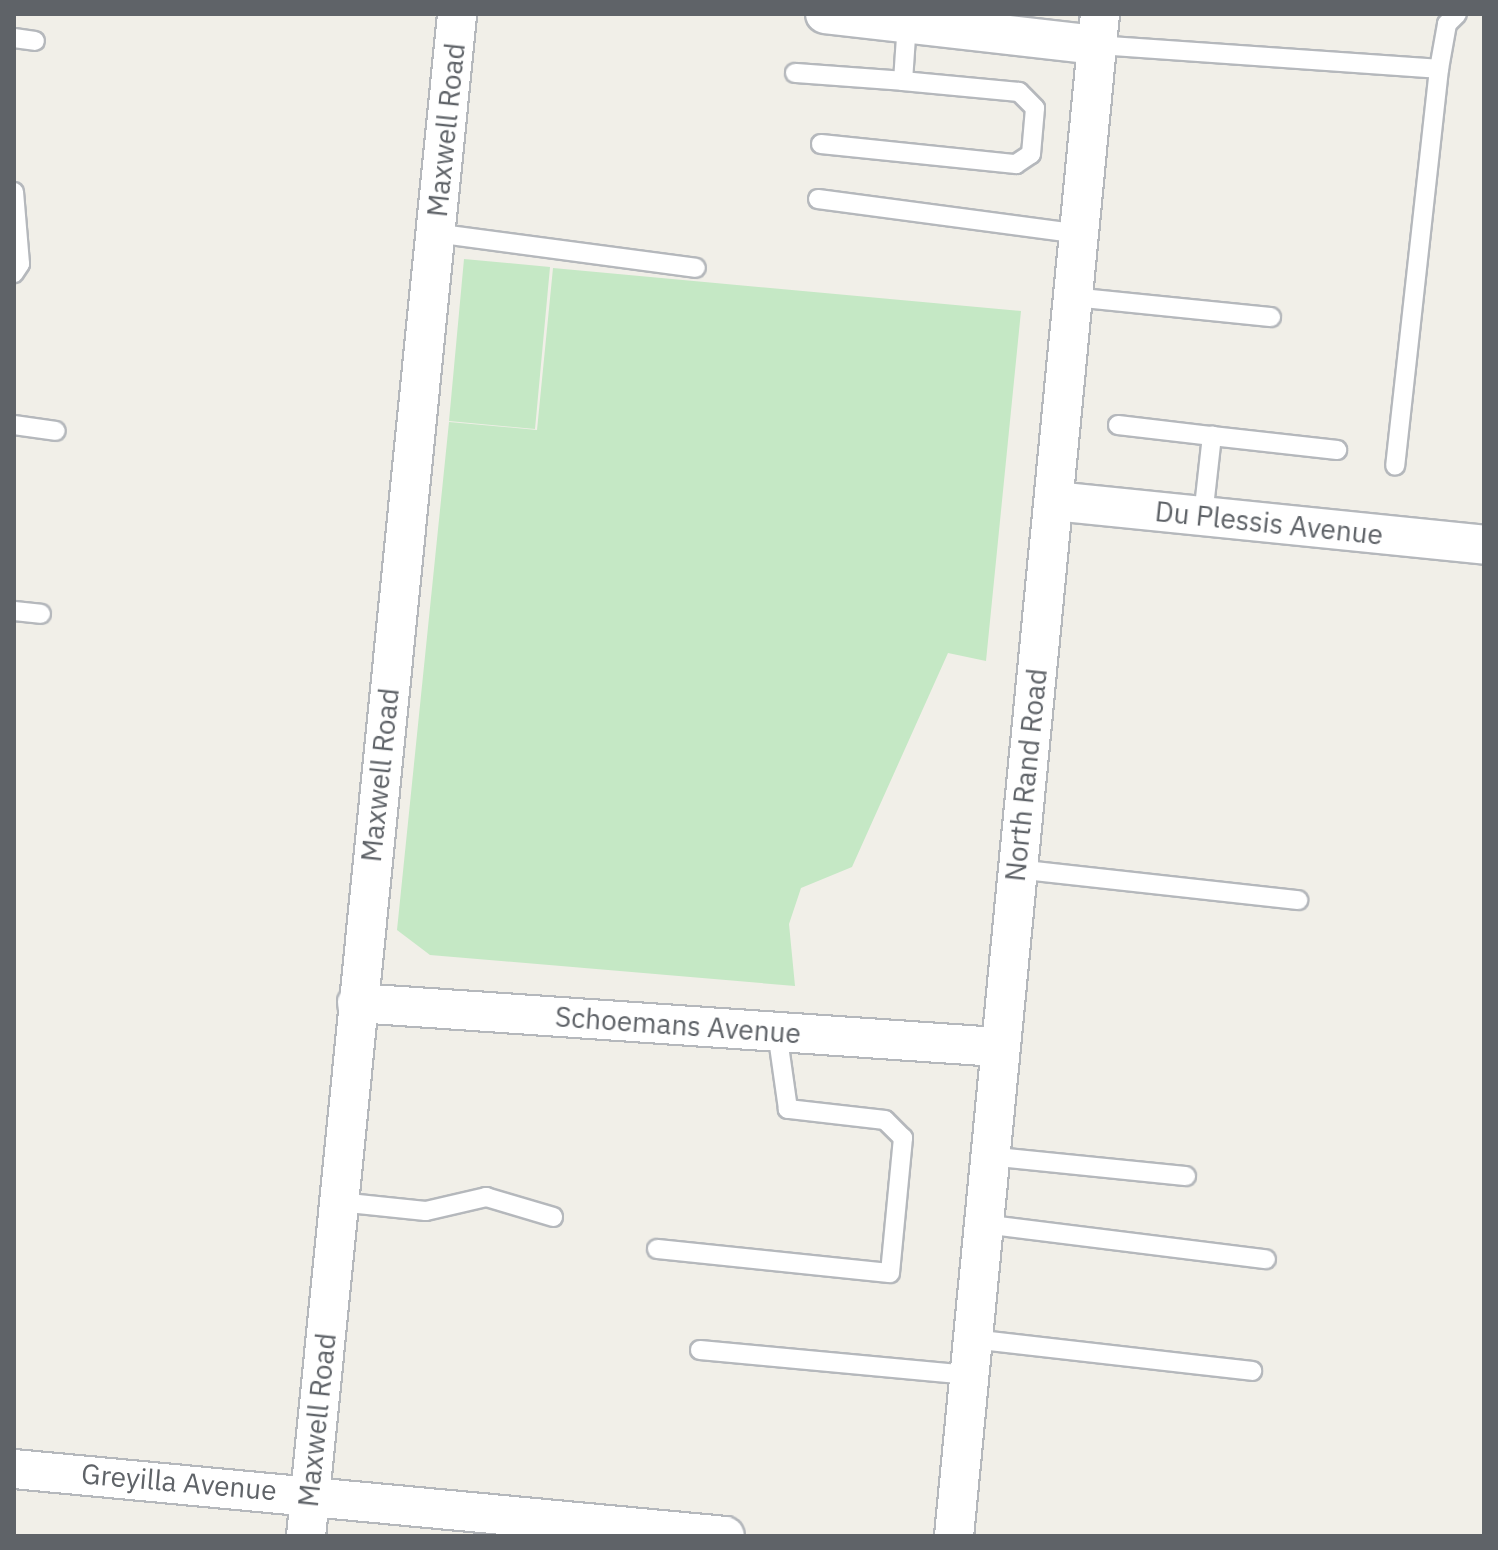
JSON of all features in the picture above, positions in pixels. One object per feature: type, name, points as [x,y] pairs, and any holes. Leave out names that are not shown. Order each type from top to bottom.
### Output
[{"type":"street","name":"Maxwell Road","points":[[306,1536],[457,14]]},
{"type":"street","points":[[825,14],[907,23],[1098,30]]},
{"type":"street","name":"North Rand Road","points":[[954,1536],[998,1047],[1098,30]]},
{"type":"street","name":"Du Plessis Avenue","points":[[1054,501],[1484,545]]},
{"type":"street","name":"Schoemans Avenue","points":[[357,1003],[998,1047]]},
{"type":"street","name":"Greyilla Avenue","points":[[14,1469],[310,1492],[725,1536]]},
{"type":"lane","points":[[1395,466],[1439,69],[1447,24],[1457,14]]},
{"type":"lane","points":[[903,81],[907,23]]},
{"type":"lane","points":[[1098,30],[1439,69]]},
{"type":"lane","points":[[14,38],[35,41]]},
{"type":"lane","points":[[795,73],[1019,92],[1035,108],[1031,154],[1016,164],[821,144]]},
{"type":"lane","points":[[14,192],[20,264],[14,273]]},
{"type":"lane","points":[[818,199],[1079,234]]},
{"type":"lane","points":[[435,233],[696,268]]},
{"type":"lane","points":[[1073,297],[1271,317]]},
{"type":"lane","points":[[14,425],[56,431]]},
{"type":"lane","points":[[1118,425],[1337,450]]},
{"type":"lane","points":[[1203,516],[1212,436]]},
{"type":"lane","points":[[14,611],[41,614]]},
{"type":"lane","points":[[1016,869],[1298,900]]},
{"type":"lane","points":[[657,1249],[890,1273],[903,1138],[885,1120],[788,1109],[777,1032]]},
{"type":"lane","points":[[988,1156],[1186,1176]]},
{"type":"lane","points":[[339,1202],[426,1211],[486,1197],[553,1217]]},
{"type":"lane","points":[[983,1224],[1266,1259]]},
{"type":"lane","points":[[700,1350],[971,1357],[1252,1371]]},
{"type":"green space","points":[[464,259],[550,267],[535,429],[449,421]]},
{"type":"green space","points":[[553,268],[1021,311],[986,661],[948,653],[852,867],[801,888],[789,924],[795,986],[430,955],[397,930],[449,422],[537,430]]}]
